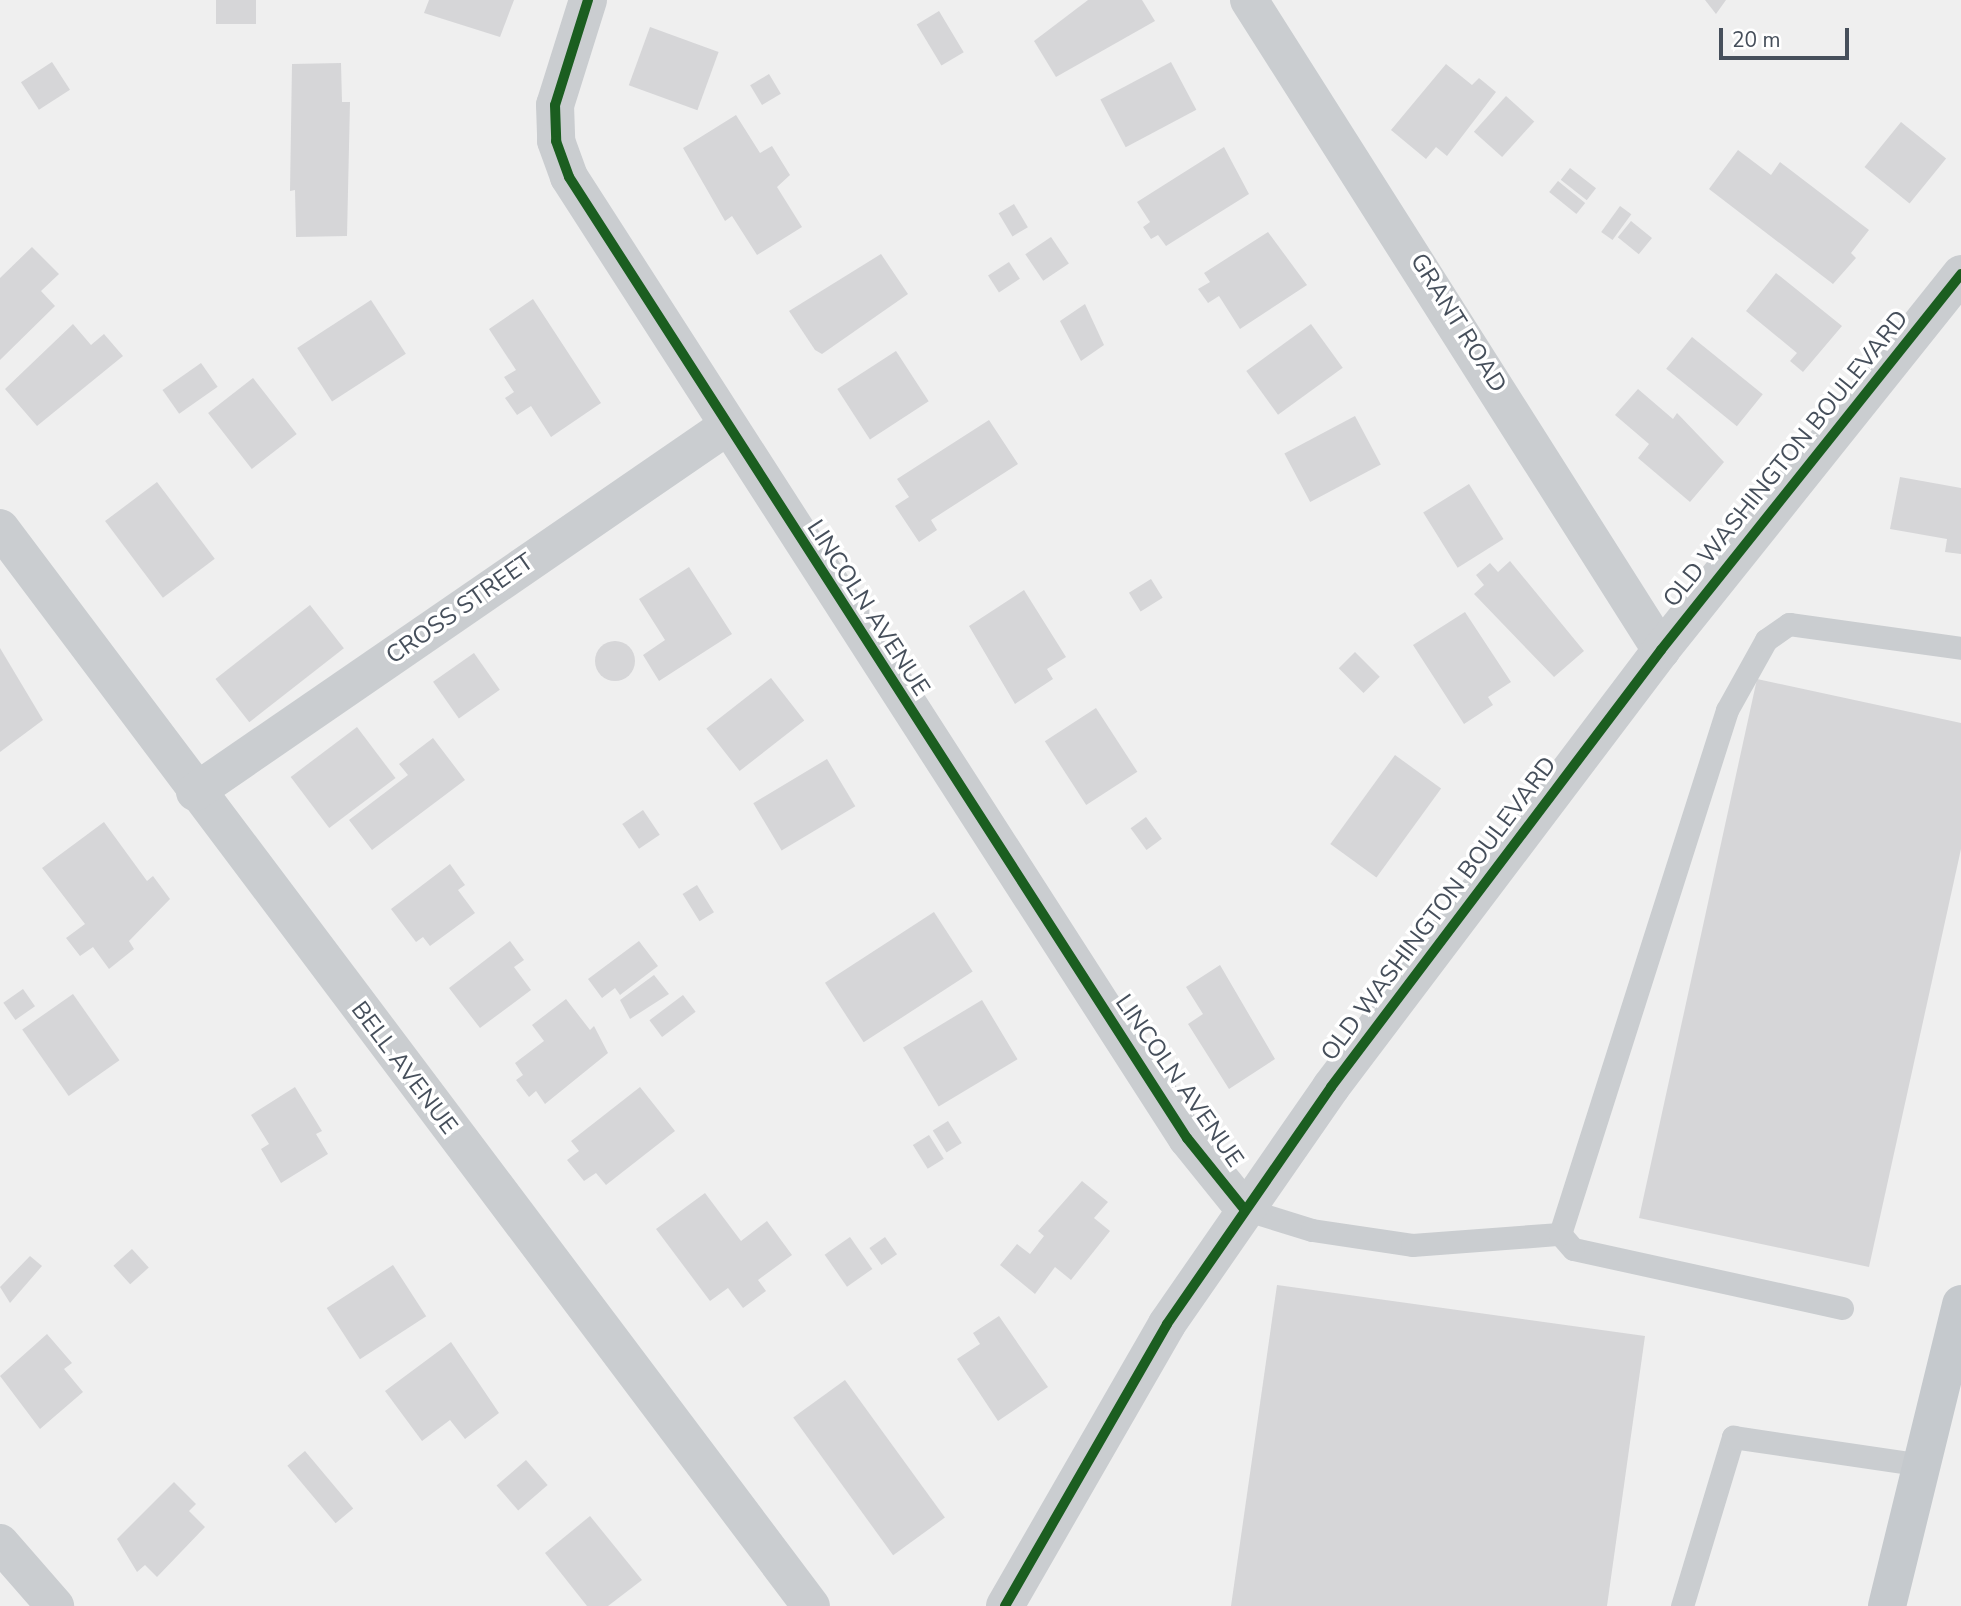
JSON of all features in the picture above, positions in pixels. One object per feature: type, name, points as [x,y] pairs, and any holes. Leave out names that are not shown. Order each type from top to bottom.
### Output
[{"type":"main road","points":[[1886,1606],[1961,1304]]},
{"type":"street","name":"LINCOLN AVENUE","points":[[588,0],[555,105],[556,141],[569,177],[726,427],[1187,1138],[1244,1209]]},
{"type":"street","name":"GRANT ROAD","points":[[1249,0],[1661,650]]},
{"type":"street","name":"OLD WASHINGTON BOULEVARD","points":[[1005,1606],[1167,1324],[1244,1209],[1661,650],[1961,274]]},
{"type":"street","name":"CROSS STREET","points":[[195,792],[726,427]]},
{"type":"street","name":"BELL AVENUE","points":[[0,528],[195,792],[811,1606]]},
{"type":"street","points":[[0,1543],[55,1606]]},
{"type":"lane","points":[[1560,1234],[1727,709],[1766,640],[1789,624],[1961,648]]},
{"type":"lane","points":[[1244,1209],[1312,1230],[1412,1245],[1560,1234]]},
{"type":"lane","points":[[1560,1234],[1573,1249],[1842,1308]]},
{"type":"lane","points":[[1682,1606],[1733,1437],[1922,1465]]},
{"type":"building","points":[[216,0],[256,0],[256,24],[216,24]]},
{"type":"building","points":[[429,0],[514,0],[500,37],[424,13]]},
{"type":"building","points":[[1088,0],[1142,0],[1155,21],[1056,77],[1034,41]]},
{"type":"building","points":[[1705,0],[1726,0],[1716,14]]},
{"type":"building","points":[[939,11],[964,52],[941,66],[917,24]]},
{"type":"building","points":[[650,27],[719,52],[697,110],[629,85]]},
{"type":"building","points":[[52,62],[70,90],[39,110],[21,82]]},
{"type":"building","points":[[1171,62],[1196,110],[1126,147],[1100,100]]},
{"type":"building","points":[[341,63],[342,102],[350,102],[347,236],[296,237],[295,190],[290,191],[292,64]]},
{"type":"building","points":[[1446,64],[1472,85],[1479,78],[1496,92],[1447,156],[1436,147],[1426,159],[1391,130]]},
{"type":"building","points":[[769,74],[781,94],[762,105],[750,85]]},
{"type":"building","points":[[1506,96],[1534,121],[1502,157],[1474,132]]},
{"type":"building","points":[[736,115],[760,153],[772,146],[790,175],[777,187],[802,227],[757,255],[732,216],[725,221],[683,148]]},
{"type":"building","points":[[1901,122],[1946,159],[1910,204],[1864,167]]},
{"type":"building","points":[[1224,147],[1249,194],[1166,246],[1158,235],[1151,239],[1143,227],[1150,222],[1137,202]]},
{"type":"building","points":[[1738,150],[1771,175],[1780,162],[1869,230],[1851,253],[1856,258],[1833,284],[1709,189]]},
{"type":"building","points":[[1570,168],[1596,188],[1587,200],[1561,180]]},
{"type":"building","points":[[1558,181],[1585,203],[1576,214],[1549,192]]},
{"type":"building","points":[[1014,204],[1028,227],[1012,236],[999,213]]},
{"type":"building","points":[[1620,206],[1631,214],[1613,240],[1601,232]]},
{"type":"building","points":[[1631,221],[1652,238],[1639,254],[1618,237]]},
{"type":"building","points":[[1268,232],[1307,285],[1240,329],[1219,296],[1208,303],[1198,289],[1210,282],[1204,273]]},
{"type":"building","points":[[1051,237],[1069,264],[1043,281],[1025,254]]},
{"type":"building","points":[[32,247],[59,274],[41,291],[55,306],[0,360],[0,278]]},
{"type":"building","points":[[881,254],[908,294],[822,354],[815,350],[789,311]]},
{"type":"building","points":[[1009,262],[1020,279],[999,292],[988,276]]},
{"type":"building","points":[[1776,273],[1842,326],[1803,372],[1790,361],[1797,353],[1746,311]]},
{"type":"building","points":[[533,299],[601,403],[551,437],[531,406],[517,415],[505,398],[514,392],[504,377],[516,370],[489,329]]},
{"type":"building","points":[[371,300],[406,354],[332,402],[297,348]]},
{"type":"building","points":[[1085,304],[1104,345],[1081,361],[1060,321]]},
{"type":"building","points":[[73,324],[91,345],[104,334],[123,356],[37,426],[5,389]]},
{"type":"building","points":[[1311,324],[1343,368],[1278,415],[1246,371]]},
{"type":"building","points":[[1692,337],[1763,394],[1737,426],[1666,369]]},
{"type":"building","points":[[896,351],[929,401],[870,439],[837,389]]},
{"type":"building","points":[[201,363],[218,387],[179,414],[162,390]]},
{"type":"building","points":[[253,378],[297,434],[252,469],[208,413]]},
{"type":"building","points":[[1638,389],[1673,419],[1677,413],[1724,462],[1690,502],[1638,458],[1649,444],[1615,415]]},
{"type":"building","points":[[1355,416],[1381,465],[1310,502],[1284,454]]},
{"type":"building","points":[[989,420],[1018,464],[931,520],[937,530],[919,542],[895,506],[909,497],[897,479]]},
{"type":"building","points":[[1900,477],[1961,488],[1961,554],[1945,552],[1947,539],[1890,529]]},
{"type":"building","points":[[157,482],[215,559],[163,598],[105,521]]},
{"type":"building","points":[[1469,484],[1503,539],[1458,568],[1423,513]]},
{"type":"building","points":[[1510,561],[1584,651],[1554,677],[1474,594],[1484,585],[1476,575],[1490,563],[1498,572]]},
{"type":"building","points":[[689,567],[732,634],[659,681],[643,655],[665,640],[639,599]]},
{"type":"building","points":[[1151,579],[1163,598],[1141,611],[1129,593]]},
{"type":"building","points":[[1024,590],[1066,657],[1047,669],[1053,679],[1015,704],[969,626]]},
{"type":"building","points":[[310,605],[344,648],[249,722],[215,679]]},
{"type":"building","points":[[1465,612],[1511,682],[1488,697],[1493,705],[1464,724],[1413,645]]},
{"type":"building","points":[[615,641],[629,647],[635,661],[629,675],[615,681],[601,675],[595,661],[601,647]]},
{"type":"building","points":[[0,648],[43,720],[0,752]]},
{"type":"building","points":[[1355,652],[1380,677],[1363,693],[1339,668]]},
{"type":"building","points":[[474,653],[500,690],[459,719],[433,682]]},
{"type":"building","points":[[771,678],[804,721],[740,771],[706,728]]},
{"type":"building","points":[[1757,679],[1961,723],[1961,849],[1869,1267],[1639,1218]]},
{"type":"building","points":[[1096,708],[1137,772],[1086,805],[1045,741]]},
{"type":"building","points":[[357,727],[396,778],[329,828],[291,777]]},
{"type":"building","points":[[433,738],[465,780],[372,850],[349,820],[408,775],[399,764]]},
{"type":"building","points":[[1395,755],[1441,789],[1376,877],[1330,844]]},
{"type":"building","points":[[827,759],[855,806],[782,850],[753,803]]},
{"type":"building","points":[[643,810],[660,835],[639,849],[622,824]]},
{"type":"building","points":[[1146,817],[1162,839],[1146,850],[1131,828]]},
{"type":"building","points":[[104,822],[147,881],[153,876],[170,899],[129,941],[134,949],[109,969],[93,947],[80,956],[66,938],[85,924],[42,868]]},
{"type":"building","points":[[450,864],[465,885],[458,890],[475,913],[430,946],[423,937],[416,942],[391,909]]},
{"type":"building","points":[[697,885],[714,912],[700,921],[683,894]]},
{"type":"building","points":[[934,912],[973,972],[864,1042],[825,983]]},
{"type":"building","points":[[510,941],[524,960],[514,967],[531,990],[480,1028],[449,988]]},
{"type":"building","points":[[639,941],[658,966],[620,995],[615,988],[602,998],[588,979]]},
{"type":"building","points":[[1220,965],[1275,1059],[1229,1089],[1188,1024],[1203,1014],[1186,987]]},
{"type":"building","points":[[654,975],[669,994],[630,1019],[620,1000]]},
{"type":"building","points":[[23,989],[35,1006],[15,1020],[3,1003]]},
{"type":"building","points":[[73,994],[119,1060],[69,1096],[22,1030]]},
{"type":"building","points":[[683,995],[696,1012],[662,1037],[649,1020]]},
{"type":"building","points":[[566,999],[590,1030],[594,1026],[608,1053],[545,1104],[536,1091],[529,1097],[516,1080],[523,1075],[515,1063],[544,1041],[532,1025]]},
{"type":"building","points":[[982,1000],[1018,1059],[939,1107],[903,1047]]},
{"type":"building","points":[[295,1087],[322,1131],[316,1134],[328,1154],[281,1183],[261,1149],[269,1144],[251,1115]]},
{"type":"building","points":[[640,1087],[675,1131],[606,1185],[596,1173],[584,1181],[567,1160],[579,1151],[571,1141]]},
{"type":"building","points":[[948,1121],[962,1143],[947,1153],[933,1131]]},
{"type":"building","points":[[929,1135],[944,1159],[928,1169],[913,1145]]},
{"type":"building","points":[[1082,1181],[1108,1202],[1094,1218],[1110,1231],[1071,1280],[1055,1267],[1035,1294],[1000,1265],[1017,1244],[1030,1254],[1044,1236],[1038,1231]]},
{"type":"building","points":[[705,1193],[741,1241],[767,1221],[792,1255],[758,1280],[766,1291],[743,1308],[728,1288],[710,1301],[656,1229]]},
{"type":"building","points":[[850,1237],[872,1269],[847,1287],[825,1255]]},
{"type":"building","points":[[885,1237],[897,1254],[881,1265],[869,1248]]},
{"type":"building","points":[[132,1249],[149,1268],[130,1284],[113,1266]]},
{"type":"building","points":[[30,1256],[42,1266],[10,1303],[0,1287]]},
{"type":"building","points":[[393,1265],[426,1316],[360,1359],[327,1308]]},
{"type":"building","points":[[1277,1285],[1645,1336],[1607,1606],[1231,1606]]},
{"type":"building","points":[[999,1316],[1048,1387],[998,1421],[957,1359],[980,1344],[973,1333]]},
{"type":"building","points":[[47,1334],[72,1363],[64,1369],[83,1392],[40,1429],[0,1376]]},
{"type":"building","points":[[451,1342],[499,1413],[465,1439],[450,1420],[422,1441],[385,1391]]},
{"type":"building","points":[[845,1380],[945,1518],[893,1555],[793,1418]]},
{"type":"building","points":[[305,1451],[353,1508],[336,1523],[287,1466]]},
{"type":"building","points":[[526,1460],[548,1485],[518,1510],[497,1486]]},
{"type":"building","points":[[174,1482],[196,1504],[189,1511],[205,1527],[157,1577],[145,1565],[137,1572],[117,1539]]},
{"type":"building","points":[[590,1516],[642,1580],[608,1606],[587,1606],[545,1553]]},
{"type":"cycle path","points":[[588,0],[555,105],[556,141],[569,177],[1187,1138],[1244,1209]]},
{"type":"cycle path","points":[[1005,1606],[1167,1324],[1331,1087],[1661,650],[1961,274]]}]
